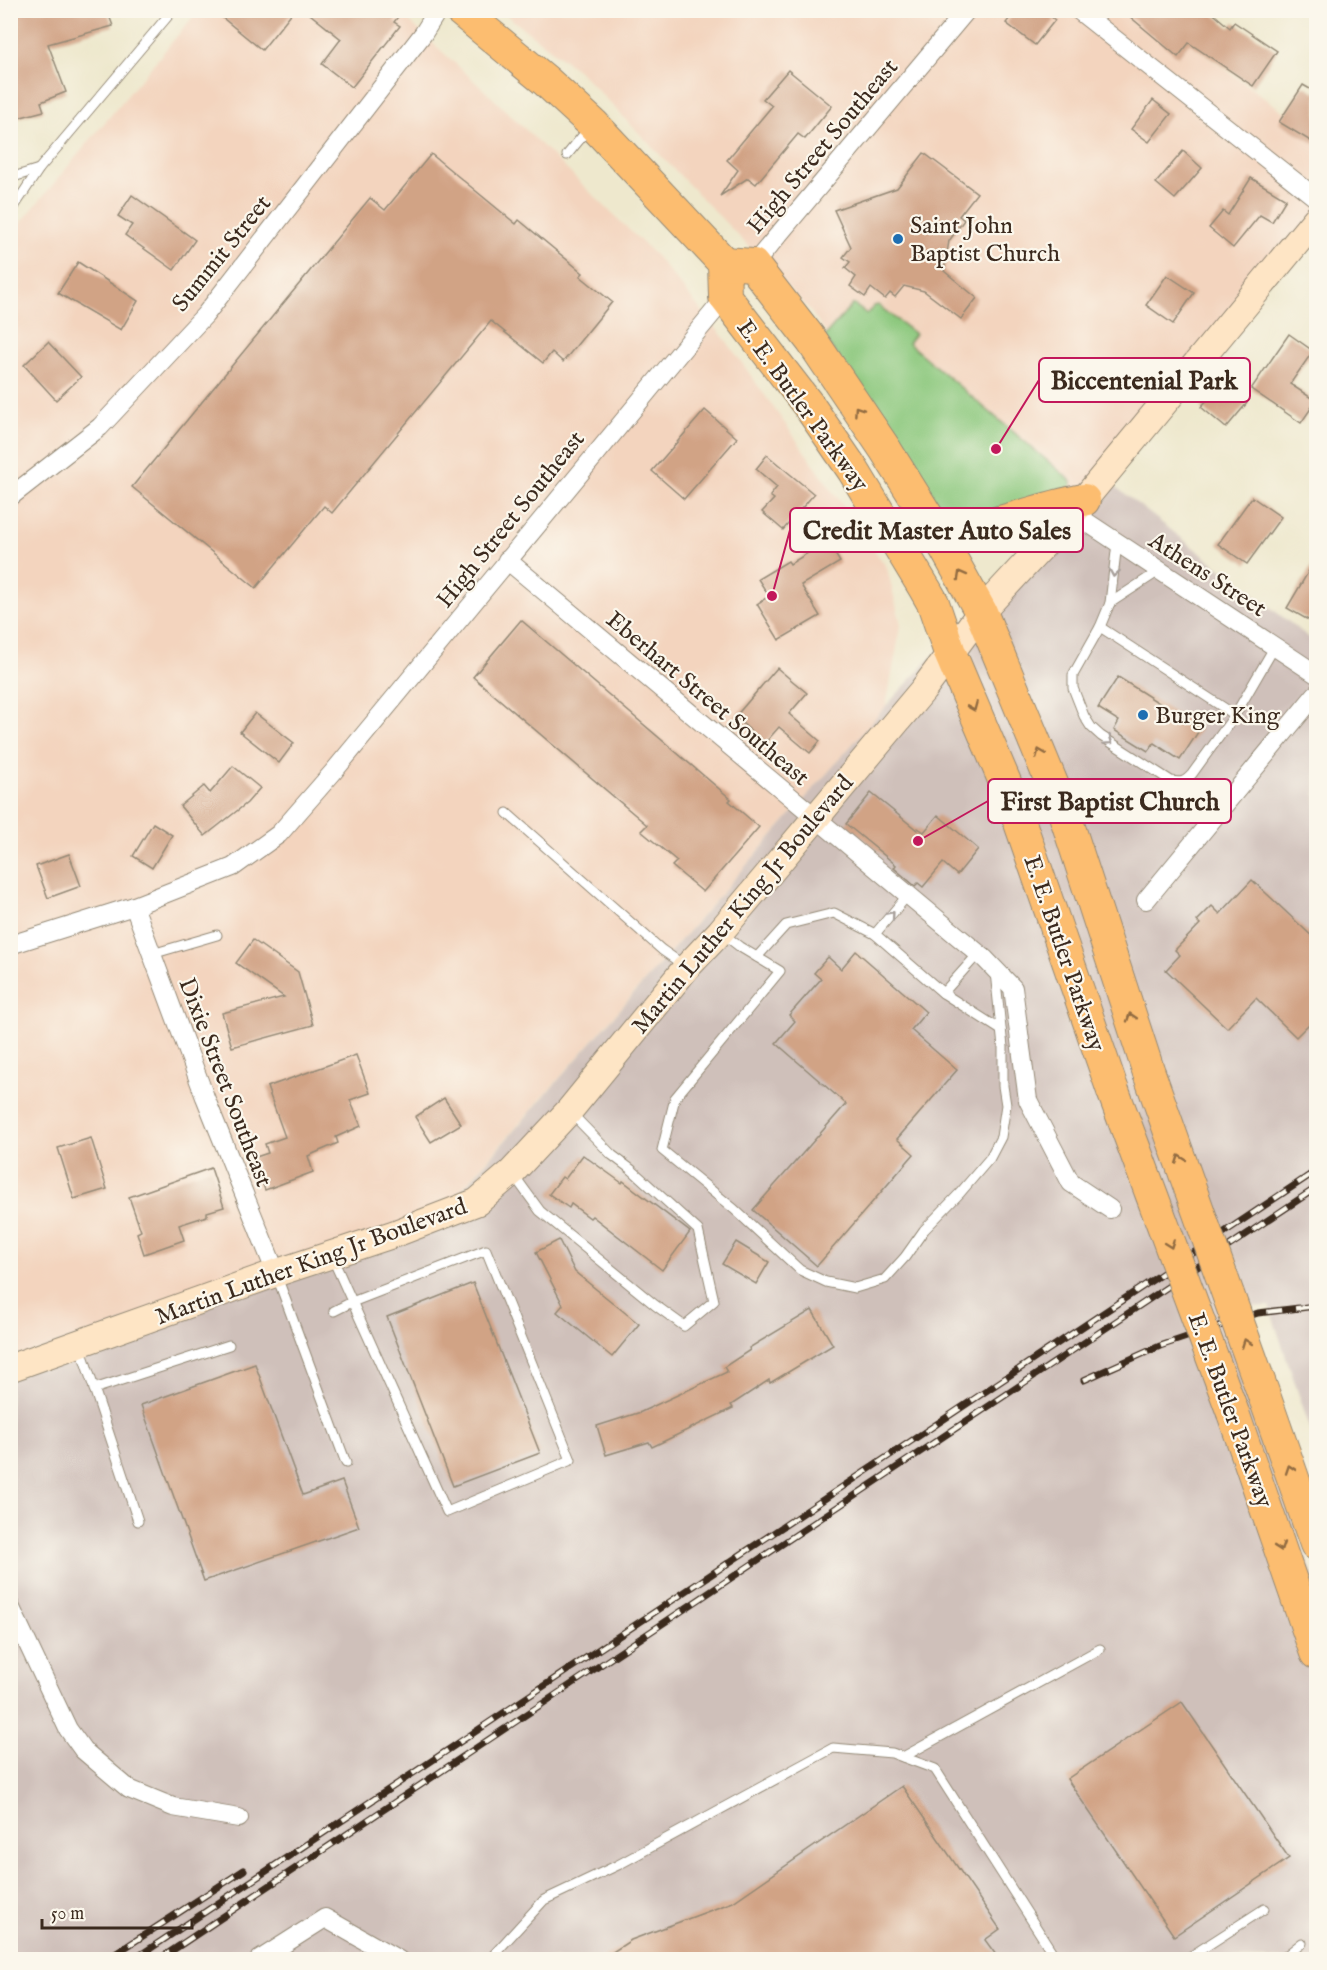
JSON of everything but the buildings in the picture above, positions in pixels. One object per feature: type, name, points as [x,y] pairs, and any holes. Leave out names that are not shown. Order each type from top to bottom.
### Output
[{"type":"highway","name":"E. E. Butler Parkway","points":[[460,10],[537,73],[593,124],[738,264],[812,341],[885,449],[932,524],[981,612],[1065,815],[1149,1073],[1317,1544]]},
{"type":"highway","name":"E. E. Butler Parkway","points":[[738,264],[725,297],[809,406],[853,470],[933,603],[950,653],[1010,794],[1113,1090],[1233,1413],[1317,1653]]},
{"type":"highway","points":[[932,524],[959,528],[999,522],[1055,505],[1079,506]]},
{"type":"main road","name":"Martin Luther King Jr Boulevard","points":[[10,1368],[276,1273],[394,1234],[477,1202],[512,1172],[569,1111],[686,968],[720,932],[923,690],[981,612],[1079,506],[1178,372],[1317,219]]},
{"type":"street","name":"Summit Street","points":[[10,497],[100,427],[205,315],[423,34],[438,10]]},
{"type":"street","name":"High Street Southeast","points":[[738,264],[967,10]]},
{"type":"street","points":[[1078,10],[1317,198]]},
{"type":"street","name":"High Street Southeast","points":[[10,945],[134,906],[233,867],[279,834],[334,771],[725,297]]},
{"type":"street","name":"Athens Street","points":[[1079,506],[1117,543],[1317,674]]},
{"type":"street","name":"Eberhart Street Southeast","points":[[507,560],[978,954],[1013,988],[1028,1100],[1071,1184],[1110,1209]]},
{"type":"street","points":[[1146,900],[1317,694]]},
{"type":"street","name":"Dixie Street Southeast","points":[[134,906],[205,1097],[276,1273]]},
{"type":"street","points":[[10,1606],[68,1729],[83,1750],[129,1789],[173,1807],[239,1818]]},
{"type":"street","points":[[259,1959],[325,1917],[399,1959]]},
{"type":"lane","points":[[10,213],[39,169],[173,10]]},
{"type":"lane","points":[[567,155],[593,124]]},
{"type":"lane","points":[[10,178],[39,169]]},
{"type":"lane","points":[[1117,543],[1110,603],[1100,627],[1073,675],[1073,688],[1084,716],[1092,727],[1120,749],[1171,781],[1185,782],[1235,715],[1275,646]]},
{"type":"lane","points":[[1110,603],[1159,571]]},
{"type":"lane","points":[[1100,627],[1235,715]]},
{"type":"lane","points":[[507,813],[662,950],[686,968]]},
{"type":"lane","points":[[875,934],[907,896]]},
{"type":"lane","points":[[757,957],[786,925],[834,914],[875,934],[943,993],[1001,1030]]},
{"type":"lane","points":[[720,932],[780,971],[675,1098],[662,1150],[734,1209],[800,1270],[826,1282],[855,1287],[885,1279],[905,1257],[924,1230],[990,1158],[1001,1137],[1006,1105],[995,970]]},
{"type":"lane","points":[[152,954],[217,935]]},
{"type":"lane","points":[[943,993],[978,954]]},
{"type":"lane","points":[[512,1172],[540,1211],[684,1326],[714,1301],[698,1230],[632,1170],[612,1155],[569,1111]]},
{"type":"lane","points":[[331,1255],[352,1302],[447,1512],[571,1460],[486,1250],[352,1302],[334,1311]]},
{"type":"lane","points":[[276,1273],[346,1463]]},
{"type":"lane","points":[[79,1344],[138,1521]]},
{"type":"lane","points":[[94,1389],[229,1345]]},
{"type":"lane","points":[[903,1757],[1100,1649]]},
{"type":"lane","points":[[489,1959],[544,1900],[618,1865],[833,1748],[892,1753],[935,1769],[1057,1959]]},
{"type":"lane","points":[[1185,1959],[1264,1909]]},
{"type":"lane","points":[[1281,1959],[1302,1943]]},
{"type":"shaded area","points":[[198,11],[398,11],[497,102],[656,256],[725,339],[887,568],[901,625],[886,706],[439,1215],[10,1360],[10,236]]},
{"type":"shaded area","points":[[501,11],[1145,11],[1316,135],[1316,212],[1079,498],[952,511],[809,309],[581,73]]},
{"type":"shaded area","points":[[1099,474],[1316,643],[1316,1446],[1269,1306],[1221,1307],[1316,1584],[1316,1959],[11,1959],[10,1360],[440,1215],[886,706]]},
{"type":"green space","points":[[853,304],[867,314],[878,305],[915,334],[908,343],[1069,479],[1072,484],[1069,488],[974,516],[941,511],[824,337]]},
{"type":"railway","points":[[133,1960],[1316,1171]]},
{"type":"railway","points":[[158,1960],[1316,1188]]},
{"type":"railway","points":[[1084,1380],[1160,1346],[1258,1313],[1316,1306]]},
{"type":"railway","points":[[106,1960],[244,1870]]},
{"type":"place","name":"Saint John Baptist Church","points":[[898,239]]},
{"type":"place","name":"Biccentenial Park","points":[[996,449]]},
{"type":"place","name":"Credit Master Auto Sales","points":[[772,596]]},
{"type":"place","name":"Burger King","points":[[1143,715]]},
{"type":"place","name":"First Baptist Church","points":[[918,841]]}]
